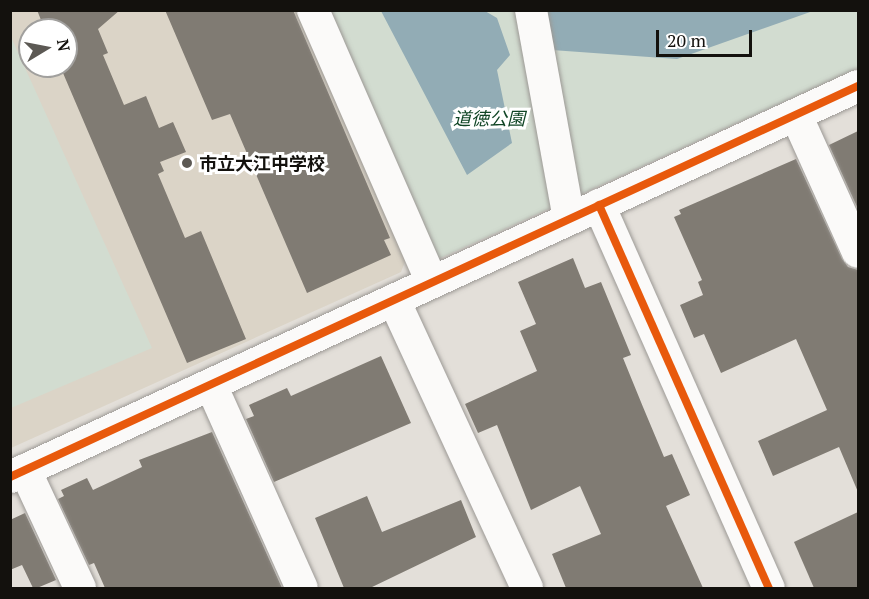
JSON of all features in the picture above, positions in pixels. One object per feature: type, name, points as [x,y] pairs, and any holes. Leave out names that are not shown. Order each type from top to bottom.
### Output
[{"type":"street","points":[[313,10],[432,282]]},
{"type":"street","points":[[531,10],[569,219]]},
{"type":"street","points":[[80,588],[18,473],[858,86]]},
{"type":"street","points":[[796,115],[858,252]]},
{"type":"street","points":[[599,206],[769,588]]},
{"type":"street","points":[[394,300],[527,588]]},
{"type":"street","points":[[211,385],[302,588]]},
{"type":"shaded area","name":"市立大江中学校","points":[[10,11],[296,11],[406,259],[401,272],[11,448]]},
{"type":"green space","name":"道徳公園","points":[[326,11],[858,11],[858,68],[434,261]]},
{"type":"green space","points":[[11,37],[18,52],[18,78],[30,78],[152,348],[10,408]]},
{"type":"water","points":[[381,11],[485,11],[497,18],[510,55],[497,70],[512,143],[467,175]]},
{"type":"water","points":[[531,11],[813,11],[677,59],[538,49]]},
{"type":"building","points":[[37,10],[120,10],[98,29],[108,53],[103,55],[124,105],[146,96],[159,128],[173,122],[186,152],[160,162],[164,171],[158,174],[185,238],[201,231],[246,339],[187,363],[65,78],[78,78],[78,18],[40,18]]},
{"type":"building","points":[[165,10],[293,10],[390,238],[384,240],[391,255],[307,293],[230,114],[212,120]]},
{"type":"building","points":[[858,131],[858,209],[829,145]]},
{"type":"building","points":[[796,159],[842,259],[848,267],[858,270],[858,492],[839,447],[773,476],[758,441],[827,410],[796,339],[721,373],[704,334],[694,338],[680,305],[703,295],[698,282],[702,280],[674,217],[681,214],[679,210]]},
{"type":"building","points":[[573,258],[585,288],[601,282],[631,355],[623,358],[643,407],[664,457],[672,454],[690,495],[666,506],[703,588],[566,588],[552,554],[601,534],[580,486],[531,510],[497,425],[478,433],[465,404],[537,371],[520,331],[536,324],[518,282]]},
{"type":"building","points":[[381,356],[411,423],[274,482],[246,419],[254,416],[249,405],[287,388],[291,396]]},
{"type":"building","points":[[212,432],[282,588],[105,588],[94,563],[89,565],[58,499],[64,496],[61,490],[87,478],[93,490],[142,467],[139,460]]},
{"type":"building","points":[[367,496],[382,532],[461,500],[476,537],[370,588],[344,588],[315,518]]},
{"type":"building","points":[[858,512],[858,588],[814,588],[794,542]]},
{"type":"building","points":[[25,513],[56,580],[37,588],[33,588],[22,565],[10,570],[10,520]]},
{"type":"cycle path","points":[[10,477],[858,86]]},
{"type":"cycle path","points":[[599,205],[769,588]]},
{"type":"place","name":"市立大江中学校","points":[[187,163]]}]
